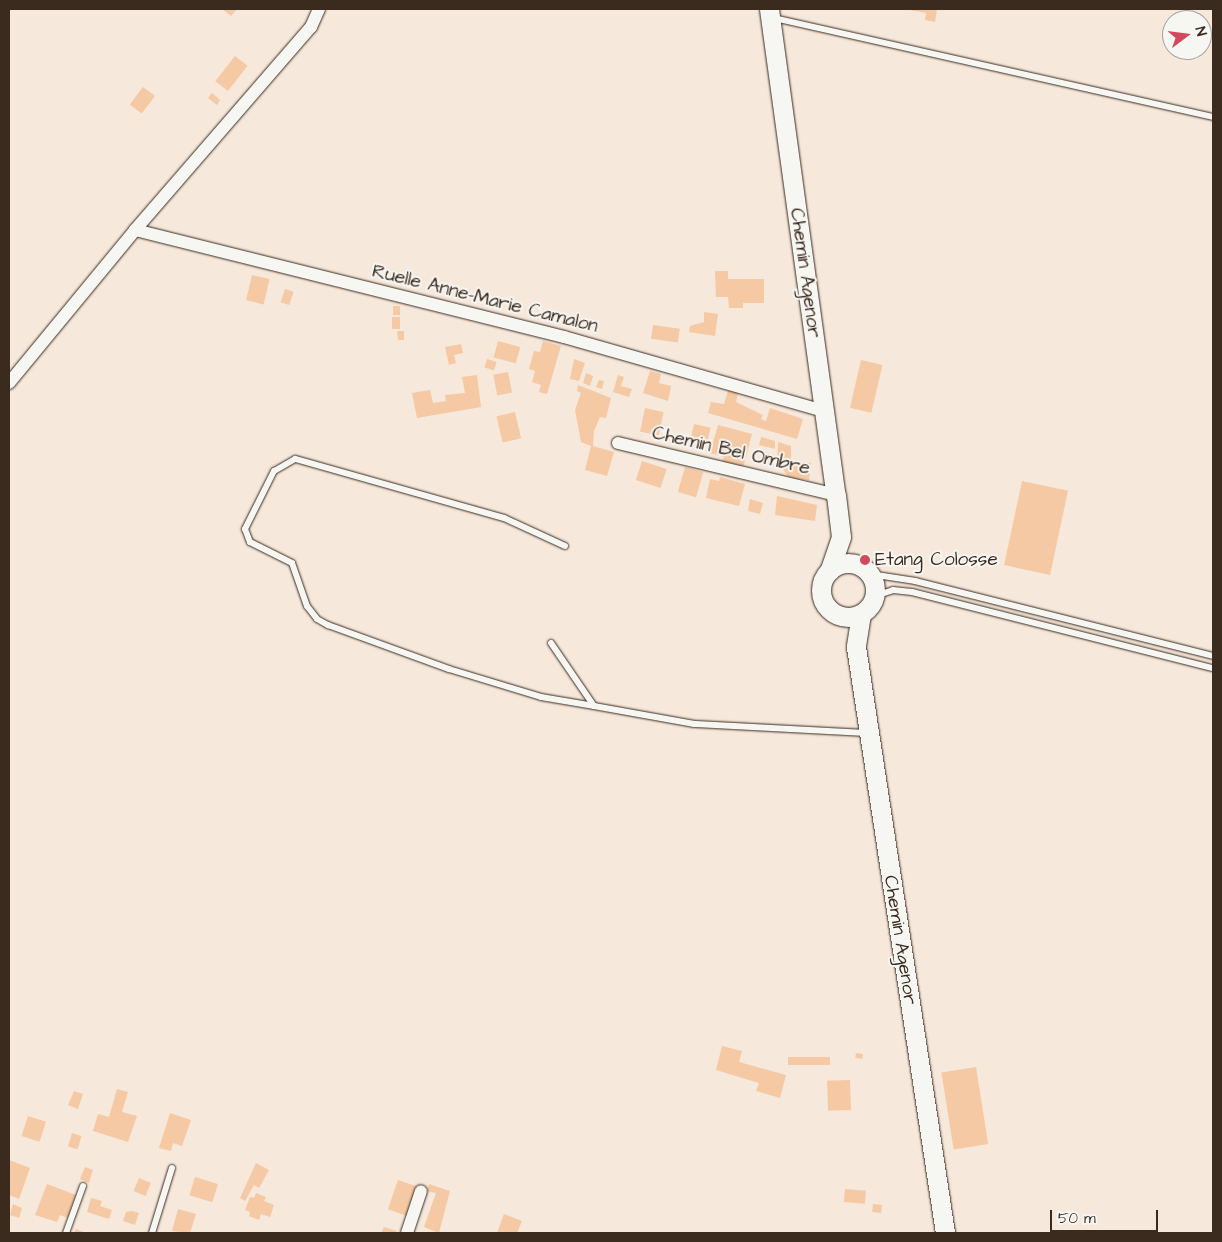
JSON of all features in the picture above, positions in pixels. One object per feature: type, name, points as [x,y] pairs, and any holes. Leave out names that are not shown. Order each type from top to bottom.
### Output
[{"type":"main road","name":"Chemin Agenor","points":[[770,13],[841,537],[829,571],[822,584],[823,600],[839,616],[856,647]]},
{"type":"main road","name":"Chemin Agenor","points":[[841,537],[864,569],[875,596],[861,614],[856,647],[944,1233]]},
{"type":"main road","points":[[829,571],[842,563],[864,569]]},
{"type":"main road","points":[[839,616],[861,614]]},
{"type":"street","points":[[9,383],[135,230],[311,27],[319,9]]},
{"type":"street","name":"Ruelle Anne-Marie Camalon","points":[[135,230],[564,338],[824,411]]},
{"type":"street","name":"Chemin Bel Ombre","points":[[618,443],[836,495]]},
{"type":"street","points":[[407,1233],[421,1191]]},
{"type":"lane","points":[[770,13],[1213,118]]},
{"type":"lane","points":[[566,546],[504,518],[295,459],[274,471],[245,529],[250,542],[292,563],[308,606],[317,619],[328,625],[449,669],[532,694],[694,724],[869,733]]},
{"type":"lane","points":[[864,569],[1213,656]]},
{"type":"lane","points":[[875,596],[893,590],[912,592],[1213,668]]},
{"type":"lane","points":[[551,643],[594,706]]},
{"type":"lane","points":[[152,1233],[172,1168]]},
{"type":"lane","points":[[66,1233],[83,1186]]},
{"type":"building","points":[[222,9],[237,9],[231,16]]},
{"type":"building","points":[[937,9],[935,22],[925,20],[926,13],[910,10]]},
{"type":"building","points":[[235,56],[248,66],[228,91],[215,81]]},
{"type":"building","points":[[143,87],[155,96],[142,114],[130,105]]},
{"type":"building","points":[[212,93],[220,100],[217,105],[208,98]]},
{"type":"building","points":[[715,271],[728,271],[728,279],[764,279],[764,303],[743,303],[743,308],[729,308],[728,297],[716,297]]},
{"type":"building","points":[[252,275],[270,279],[264,304],[246,300]]},
{"type":"building","points":[[285,289],[294,292],[289,305],[281,302]]},
{"type":"building","points":[[393,306],[400,306],[400,315],[393,315]]},
{"type":"building","points":[[704,312],[718,314],[715,336],[689,332],[690,326],[704,322]]},
{"type":"building","points":[[392,317],[400,317],[400,329],[392,329]]},
{"type":"building","points":[[653,325],[680,329],[678,343],[651,339]]},
{"type":"building","points":[[397,331],[404,331],[404,340],[398,340]]},
{"type":"building","points":[[498,341],[520,347],[516,363],[494,357]]},
{"type":"building","points":[[543,341],[561,346],[547,394],[539,392],[541,385],[532,382],[535,371],[529,369],[534,351],[540,352]]},
{"type":"building","points":[[461,344],[463,353],[454,355],[456,363],[449,365],[445,347]]},
{"type":"building","points":[[487,359],[497,362],[494,371],[484,368]]},
{"type":"building","points":[[574,359],[585,363],[579,381],[570,379]]},
{"type":"building","points":[[861,360],[882,365],[871,413],[850,408]]},
{"type":"building","points":[[650,371],[661,374],[659,383],[671,386],[668,401],[643,393]]},
{"type":"building","points":[[508,372],[512,393],[497,395],[493,375]]},
{"type":"building","points":[[586,373],[593,376],[590,386],[583,383]]},
{"type":"building","points":[[477,375],[481,407],[417,418],[412,393],[430,390],[433,403],[446,401],[445,395],[465,393],[462,377]]},
{"type":"building","points":[[618,375],[624,377],[621,386],[632,389],[629,397],[613,392]]},
{"type":"building","points":[[599,380],[604,381],[602,389],[596,387]]},
{"type":"building","points":[[578,385],[611,398],[606,418],[600,417],[594,431],[593,446],[614,452],[607,476],[585,470],[591,446],[581,442],[575,410],[581,393],[577,391]]},
{"type":"building","points":[[729,387],[739,390],[736,402],[763,415],[761,419],[766,421],[770,408],[803,419],[797,439],[708,413],[711,402],[724,404]]},
{"type":"building","points":[[645,408],[664,412],[659,435],[640,431]]},
{"type":"building","points":[[515,412],[521,438],[503,443],[496,416]]},
{"type":"building","points":[[694,424],[711,428],[706,447],[690,443]]},
{"type":"building","points":[[718,425],[752,434],[742,472],[721,466],[724,457],[710,453]]},
{"type":"building","points":[[761,437],[775,441],[775,449],[759,445]]},
{"type":"building","points":[[778,442],[791,446],[791,461],[811,463],[809,480],[789,478],[783,469],[777,468]]},
{"type":"building","points":[[767,454],[774,455],[773,465],[766,464]]},
{"type":"building","points":[[642,461],[667,469],[661,488],[636,480]]},
{"type":"building","points":[[685,467],[703,472],[696,497],[678,492]]},
{"type":"building","points":[[720,477],[745,484],[739,506],[706,498],[710,479],[719,481]]},
{"type":"building","points":[[1022,481],[1068,491],[1050,575],[1004,565]]},
{"type":"building","points":[[777,496],[817,505],[815,521],[775,515]]},
{"type":"building","points":[[750,499],[763,503],[760,514],[748,511]]},
{"type":"building","points":[[722,1046],[742,1051],[739,1062],[786,1075],[780,1098],[756,1091],[759,1083],[716,1070]]},
{"type":"building","points":[[856,1053],[863,1054],[862,1059],[855,1058]]},
{"type":"building","points":[[788,1057],[830,1057],[830,1065],[788,1065]]},
{"type":"building","points":[[976,1067],[988,1144],[954,1150],[941,1072]]},
{"type":"building","points":[[850,1080],[851,1110],[828,1111],[827,1081]]},
{"type":"building","points":[[117,1089],[128,1092],[122,1112],[137,1116],[128,1142],[93,1131],[98,1114],[109,1117]]},
{"type":"building","points":[[74,1091],[83,1094],[78,1109],[68,1105]]},
{"type":"building","points":[[170,1113],[191,1120],[182,1146],[173,1143],[171,1151],[159,1148]]},
{"type":"building","points":[[28,1116],[46,1122],[40,1142],[22,1136]]},
{"type":"building","points":[[72,1133],[82,1136],[77,1149],[68,1146]]},
{"type":"building","points":[[9,1160],[30,1168],[19,1199],[9,1195]]},
{"type":"building","points":[[256,1163],[269,1170],[259,1188],[254,1185],[245,1201],[240,1198]]},
{"type":"building","points":[[85,1167],[93,1170],[89,1183],[80,1179]]},
{"type":"building","points":[[195,1177],[218,1184],[212,1202],[189,1195]]},
{"type":"building","points":[[139,1178],[151,1183],[145,1196],[134,1191]]},
{"type":"building","points":[[398,1180],[418,1187],[408,1216],[388,1209]]},
{"type":"building","points":[[47,1184],[76,1195],[68,1218],[60,1215],[57,1222],[35,1215]]},
{"type":"building","points":[[429,1184],[450,1191],[439,1233],[424,1227],[436,1193],[427,1191]]},
{"type":"building","points":[[845,1189],[866,1191],[865,1204],[844,1202]]},
{"type":"building","points":[[256,1193],[266,1197],[264,1201],[274,1205],[270,1217],[261,1214],[259,1220],[249,1216],[250,1212],[245,1210],[250,1197],[254,1198]]},
{"type":"building","points":[[91,1198],[102,1201],[100,1206],[112,1210],[109,1219],[87,1212]]},
{"type":"building","points":[[13,1204],[22,1208],[19,1218],[10,1215]]},
{"type":"building","points":[[873,1204],[882,1205],[881,1213],[872,1212]]},
{"type":"building","points":[[178,1209],[196,1214],[190,1233],[172,1231]]},
{"type":"building","points":[[126,1212],[139,1213],[135,1225],[123,1221]]},
{"type":"building","points":[[504,1214],[522,1221],[517,1233],[497,1233]]},
{"type":"building","points":[[384,1227],[397,1231],[396,1233],[381,1233]]},
{"type":"building","points":[[76,1229],[86,1233],[74,1233]]},
{"type":"place","name":"Etang Colosse","points":[[865,560]]}]
